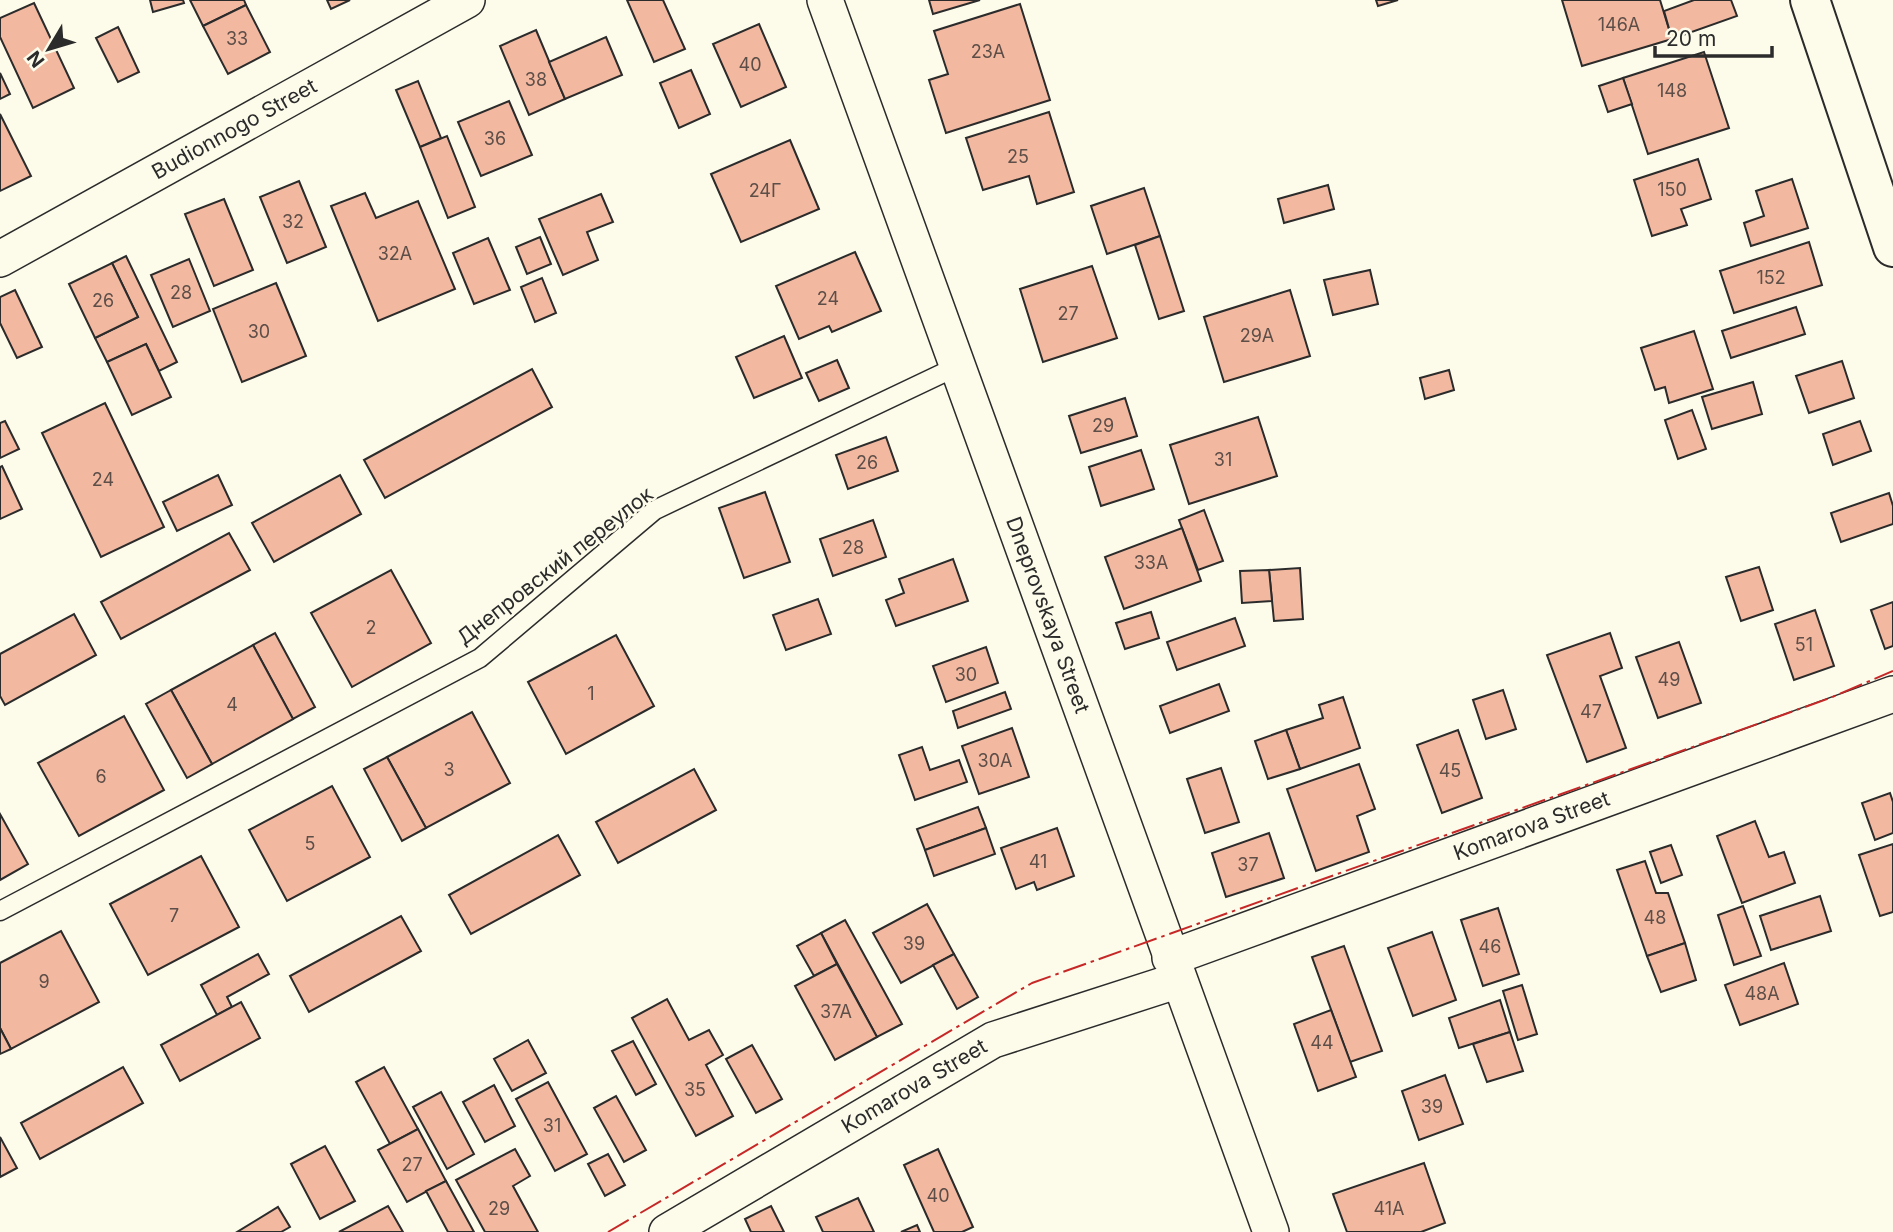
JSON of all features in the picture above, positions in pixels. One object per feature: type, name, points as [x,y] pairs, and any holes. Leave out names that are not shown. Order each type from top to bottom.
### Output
[{"type":"street","name":"Budionnogo Street","points":[[0,259],[467,0]]},
{"type":"street","name":"Dneprovskaya Street","points":[[825,0],[1271,1232]]},
{"type":"street","points":[[1810,0],[1893,247]]},
{"type":"street","name":"Komarova Street","points":[[667,1232],[993,1040],[1893,694]]},
{"type":"lane","name":"Днепровский переулок","points":[[0,911],[480,658],[655,510],[957,366]]},
{"type":"building","points":[[150,0],[183,0],[184,3],[153,12]]},
{"type":"building","points":[[190,0],[244,0],[246,5],[203,26]]},
{"type":"building","points":[[327,0],[350,0],[331,9]]},
{"type":"building","points":[[627,0],[663,0],[685,49],[654,62]]},
{"type":"building","points":[[929,0],[980,0],[933,14]]},
{"type":"building","points":[[1376,0],[1398,0],[1378,6]]},
{"type":"building","points":[[1562,0],[1660,0],[1672,39],[1582,66]]},
{"type":"building","points":[[1694,0],[1731,0],[1737,16],[1672,39],[1664,11]]},
{"type":"building","points":[[34,3],[74,88],[33,108],[0,37],[0,18]]},
{"type":"building","points":[[1020,4],[1050,100],[946,133],[929,80],[948,74],[934,31]]},
{"type":"building","points":[[246,5],[270,52],[228,74],[203,26]]},
{"type":"building","points":[[759,24],[786,87],[741,107],[713,44]]},
{"type":"building","points":[[118,27],[139,72],[118,82],[96,38]]},
{"type":"building","points":[[536,30],[565,99],[529,115],[500,46]]},
{"type":"building","points":[[606,37],[622,75],[565,99],[549,62]]},
{"type":"building","points":[[1704,52],[1729,128],[1648,154],[1623,78]]},
{"type":"building","points":[[691,70],[710,114],[679,128],[660,83]]},
{"type":"building","points":[[0,73],[10,94],[0,99]]},
{"type":"building","points":[[1623,78],[1632,104],[1608,112],[1599,86]]},
{"type":"building","points":[[418,81],[441,138],[420,147],[396,90]]},
{"type":"building","points":[[509,101],[532,155],[481,176],[458,122]]},
{"type":"building","points":[[1049,112],[1074,192],[1037,204],[1029,176],[983,190],[966,138]]},
{"type":"building","points":[[0,114],[31,176],[0,191]]},
{"type":"building","points":[[447,136],[475,207],[448,218],[420,147]]},
{"type":"building","points":[[790,140],[819,209],[741,242],[711,174]]},
{"type":"building","points":[[1698,159],[1711,199],[1681,209],[1687,225],[1652,236],[1634,180]]},
{"type":"building","points":[[1792,179],[1808,228],[1751,246],[1744,223],[1764,216],[1756,191]]},
{"type":"building","points":[[299,181],[326,247],[287,263],[260,197]]},
{"type":"building","points":[[1328,185],[1334,209],[1284,223],[1278,199]]},
{"type":"building","points":[[1144,188],[1160,236],[1107,254],[1091,206]]},
{"type":"building","points":[[365,193],[376,218],[418,201],[455,289],[378,321],[331,206]]},
{"type":"building","points":[[601,194],[613,222],[587,232],[598,260],[563,275],[539,219]]},
{"type":"building","points":[[224,199],[253,270],[214,286],[185,214]]},
{"type":"building","points":[[1160,236],[1184,311],[1159,319],[1135,245]]},
{"type":"building","points":[[540,237],[551,264],[527,274],[516,247]]},
{"type":"building","points":[[488,238],[510,290],[474,304],[453,253]]},
{"type":"building","points":[[1809,242],[1822,285],[1734,313],[1720,271]]},
{"type":"building","points":[[855,252],[881,311],[832,332],[829,326],[799,339],[776,286]]},
{"type":"building","points":[[126,256],[177,362],[159,371],[146,344],[107,362],[95,338],[138,317],[112,263]]},
{"type":"building","points":[[189,259],[210,311],[173,327],[151,275]]},
{"type":"building","points":[[112,263],[138,317],[95,338],[69,284]]},
{"type":"building","points":[[1092,266],[1117,338],[1043,362],[1020,289]]},
{"type":"building","points":[[1370,270],[1378,304],[1333,315],[1324,280]]},
{"type":"building","points":[[542,278],[556,313],[535,322],[521,287]]},
{"type":"building","points":[[276,283],[306,356],[242,382],[213,309]]},
{"type":"building","points":[[15,290],[42,347],[17,358],[0,323],[0,297]]},
{"type":"building","points":[[1290,290],[1310,356],[1224,382],[1204,317]]},
{"type":"building","points":[[1796,307],[1805,334],[1731,358],[1722,331]]},
{"type":"building","points":[[1694,331],[1713,389],[1669,403],[1665,387],[1655,390],[1641,348]]},
{"type":"building","points":[[784,336],[802,378],[754,398],[736,357]]},
{"type":"building","points":[[146,344],[171,397],[132,415],[107,362]]},
{"type":"building","points":[[837,360],[849,388],[819,401],[806,373]]},
{"type":"building","points":[[1842,361],[1854,398],[1809,413],[1796,376]]},
{"type":"building","points":[[532,369],[552,407],[385,498],[364,460]]},
{"type":"building","points":[[1449,370],[1454,390],[1425,399],[1420,378]]},
{"type":"building","points":[[1753,382],[1762,414],[1712,429],[1702,397]]},
{"type":"building","points":[[1125,398],[1137,436],[1081,453],[1069,416]]},
{"type":"building","points":[[105,403],[164,527],[101,557],[42,433]]},
{"type":"building","points":[[1692,410],[1706,449],[1678,459],[1665,420]]},
{"type":"building","points":[[1258,417],[1277,476],[1189,504],[1170,445]]},
{"type":"building","points":[[5,421],[19,449],[0,458],[0,423]]},
{"type":"building","points":[[1860,421],[1871,451],[1833,465],[1823,434]]},
{"type":"building","points":[[886,437],[898,471],[848,489],[836,455]]},
{"type":"building","points":[[1141,450],[1154,489],[1101,506],[1089,467]]},
{"type":"building","points":[[2,466],[22,509],[0,519],[0,467]]},
{"type":"building","points":[[218,475],[232,505],[177,531],[163,502]]},
{"type":"building","points":[[340,475],[361,514],[274,562],[252,523]]},
{"type":"building","points":[[765,492],[790,562],[744,578],[719,508]]},
{"type":"building","points":[[1889,493],[1893,506],[1893,524],[1841,542],[1831,513]]},
{"type":"building","points":[[1204,510],[1223,561],[1198,570],[1179,520]]},
{"type":"building","points":[[873,520],[886,557],[833,576],[820,539]]},
{"type":"building","points":[[1182,528],[1201,581],[1124,609],[1105,557]]},
{"type":"building","points":[[229,533],[250,570],[121,639],[101,602]]},
{"type":"building","points":[[953,559],[968,601],[896,626],[886,600],[904,593],[899,579]]},
{"type":"building","points":[[1759,567],[1773,610],[1741,621],[1726,577]]},
{"type":"building","points":[[1300,568],[1303,619],[1274,621],[1269,570]]},
{"type":"building","points":[[391,570],[431,643],[352,687],[311,613]]},
{"type":"building","points":[[1269,570],[1272,601],[1242,603],[1240,571]]},
{"type":"building","points":[[818,599],[831,634],[786,650],[773,615]]},
{"type":"building","points":[[1893,602],[1893,646],[1885,649],[1871,610]]},
{"type":"building","points":[[1815,610],[1834,666],[1794,680],[1775,624]]},
{"type":"building","points":[[1151,612],[1159,638],[1125,649],[1116,623]]},
{"type":"building","points":[[74,614],[96,655],[5,705],[0,696],[0,654]]},
{"type":"building","points":[[1235,618],[1245,646],[1177,670],[1167,642]]},
{"type":"building","points":[[275,633],[315,707],[293,719],[253,645]]},
{"type":"building","points":[[1610,633],[1622,668],[1600,676],[1626,748],[1587,762],[1547,655]]},
{"type":"building","points":[[616,635],[654,706],[566,754],[528,682]]},
{"type":"building","points":[[1679,642],[1701,703],[1658,718],[1636,657]]},
{"type":"building","points":[[253,645],[293,719],[212,764],[171,690]]},
{"type":"building","points":[[986,647],[998,683],[946,702],[933,666]]},
{"type":"building","points":[[1219,684],[1229,711],[1170,733],[1160,706]]},
{"type":"building","points":[[171,690],[212,764],[187,778],[146,704]]},
{"type":"building","points":[[1503,690],[1516,729],[1486,739],[1473,700]]},
{"type":"building","points":[[1005,692],[1011,709],[958,728],[953,711]]},
{"type":"building","points":[[1343,697],[1360,748],[1300,769],[1286,730],[1323,718],[1319,705]]},
{"type":"building","points":[[472,712],[510,783],[426,828],[387,757]]},
{"type":"building","points":[[124,716],[164,790],[79,836],[38,763]]},
{"type":"building","points":[[1012,728],[1029,777],[979,794],[962,746]]},
{"type":"building","points":[[1286,730],[1300,769],[1268,779],[1255,741]]},
{"type":"building","points":[[1458,730],[1482,798],[1442,813],[1417,745]]},
{"type":"building","points":[[922,747],[930,770],[959,760],[967,782],[915,800],[899,755]]},
{"type":"building","points":[[387,757],[426,828],[402,841],[364,769]]},
{"type":"building","points":[[1359,764],[1375,809],[1357,816],[1369,852],[1316,871],[1287,789]]},
{"type":"building","points":[[1221,768],[1239,822],[1205,833],[1187,779]]},
{"type":"building","points":[[694,769],[716,810],[618,863],[596,822]]},
{"type":"building","points":[[332,786],[370,857],[287,901],[249,830]]},
{"type":"building","points":[[1890,793],[1893,802],[1893,833],[1875,840],[1862,803]]},
{"type":"building","points":[[978,807],[986,828],[925,850],[917,829]]},
{"type":"building","points":[[0,814],[28,864],[0,880]]},
{"type":"building","points":[[1755,821],[1769,857],[1784,852],[1795,883],[1742,903],[1717,836]]},
{"type":"building","points":[[986,828],[995,854],[934,876],[925,850]]},
{"type":"building","points":[[1057,828],[1074,876],[1037,890],[1034,882],[1016,889],[1001,848]]},
{"type":"building","points":[[1269,833],[1284,878],[1226,897],[1212,853]]},
{"type":"building","points":[[558,835],[580,875],[471,934],[449,895]]},
{"type":"building","points":[[1893,844],[1893,912],[1880,916],[1859,855]]},
{"type":"building","points":[[1671,845],[1682,875],[1661,883],[1650,852]]},
{"type":"building","points":[[201,856],[239,927],[148,975],[110,904]]},
{"type":"building","points":[[1645,861],[1656,893],[1668,893],[1685,943],[1647,956],[1617,870]]},
{"type":"building","points":[[1820,896],[1831,931],[1771,950],[1760,916]]},
{"type":"building","points":[[927,904],[954,954],[901,983],[873,933]]},
{"type":"building","points":[[1743,906],[1761,956],[1734,965],[1718,915]]},
{"type":"building","points":[[1498,908],[1519,974],[1483,986],[1461,920]]},
{"type":"building","points":[[401,916],[421,951],[309,1012],[290,976]]},
{"type":"building","points":[[845,920],[902,1024],[877,1037],[821,933]]},
{"type":"building","points":[[61,931],[99,1002],[11,1049],[0,1028],[0,963]]},
{"type":"building","points":[[1432,932],[1456,1000],[1413,1016],[1388,948]]},
{"type":"building","points":[[821,933],[837,964],[814,976],[797,946]]},
{"type":"building","points":[[1685,943],[1696,980],[1661,992],[1647,956]]},
{"type":"building","points":[[1344,946],[1382,1051],[1350,1062],[1312,957]]},
{"type":"building","points":[[258,954],[269,974],[227,997],[232,1007],[217,1015],[201,985]]},
{"type":"building","points":[[954,954],[978,997],[957,1009],[933,965]]},
{"type":"building","points":[[1784,963],[1798,1004],[1740,1025],[1725,985]]},
{"type":"building","points":[[837,964],[877,1037],[835,1060],[795,986]]},
{"type":"building","points":[[1522,985],[1537,1034],[1518,1040],[1503,991]]},
{"type":"building","points":[[667,999],[689,1040],[709,1030],[723,1055],[706,1065],[733,1116],[696,1136],[632,1018]]},
{"type":"building","points":[[1500,1000],[1510,1032],[1459,1048],[1449,1018]]},
{"type":"building","points":[[241,1002],[260,1038],[180,1081],[161,1045]]},
{"type":"building","points":[[1331,1010],[1356,1077],[1318,1091],[1294,1024]]},
{"type":"building","points":[[0,1028],[11,1049],[0,1054]]},
{"type":"building","points":[[1510,1032],[1523,1071],[1487,1082],[1473,1044]]},
{"type":"building","points":[[528,1040],[546,1073],[512,1091],[494,1059]]},
{"type":"building","points":[[633,1041],[656,1084],[636,1095],[612,1051]]},
{"type":"building","points":[[752,1045],[782,1099],[756,1113],[726,1059]]},
{"type":"building","points":[[123,1067],[143,1103],[40,1159],[21,1123]]},
{"type":"building","points":[[384,1067],[418,1129],[390,1144],[356,1082]]},
{"type":"building","points":[[1445,1075],[1463,1124],[1419,1140],[1402,1091]]},
{"type":"building","points":[[548,1082],[587,1154],[555,1171],[516,1099]]},
{"type":"building","points":[[494,1085],[515,1126],[485,1142],[463,1102]]},
{"type":"building","points":[[441,1092],[474,1154],[447,1169],[413,1107]]},
{"type":"building","points":[[616,1096],[646,1150],[624,1162],[594,1108]]},
{"type":"building","points":[[418,1129],[446,1181],[407,1202],[378,1150]]},
{"type":"building","points":[[0,1137],[17,1168],[0,1177]]},
{"type":"building","points":[[325,1146],[355,1201],[320,1219],[291,1164]]},
{"type":"building","points":[[515,1149],[530,1176],[513,1186],[538,1232],[485,1232],[456,1180]]},
{"type":"building","points":[[938,1149],[973,1227],[962,1232],[934,1232],[904,1165]]},
{"type":"building","points":[[608,1154],[625,1185],[605,1196],[588,1164]]},
{"type":"building","points":[[1424,1163],[1445,1223],[1421,1232],[1347,1232],[1333,1194]]},
{"type":"building","points":[[446,1181],[474,1232],[448,1232],[426,1191]]},
{"type":"building","points":[[858,1198],[874,1232],[823,1232],[816,1217]]},
{"type":"building","points":[[388,1206],[403,1232],[339,1232]]},
{"type":"building","points":[[771,1206],[784,1232],[751,1232],[745,1219]]},
{"type":"building","points":[[278,1207],[290,1227],[281,1232],[237,1232]]},
{"type":"building","points":[[917,1225],[920,1232],[901,1232]]},
{"type":"power","points":[[608,1232],[1032,983],[1830,698],[1893,671]]}]
